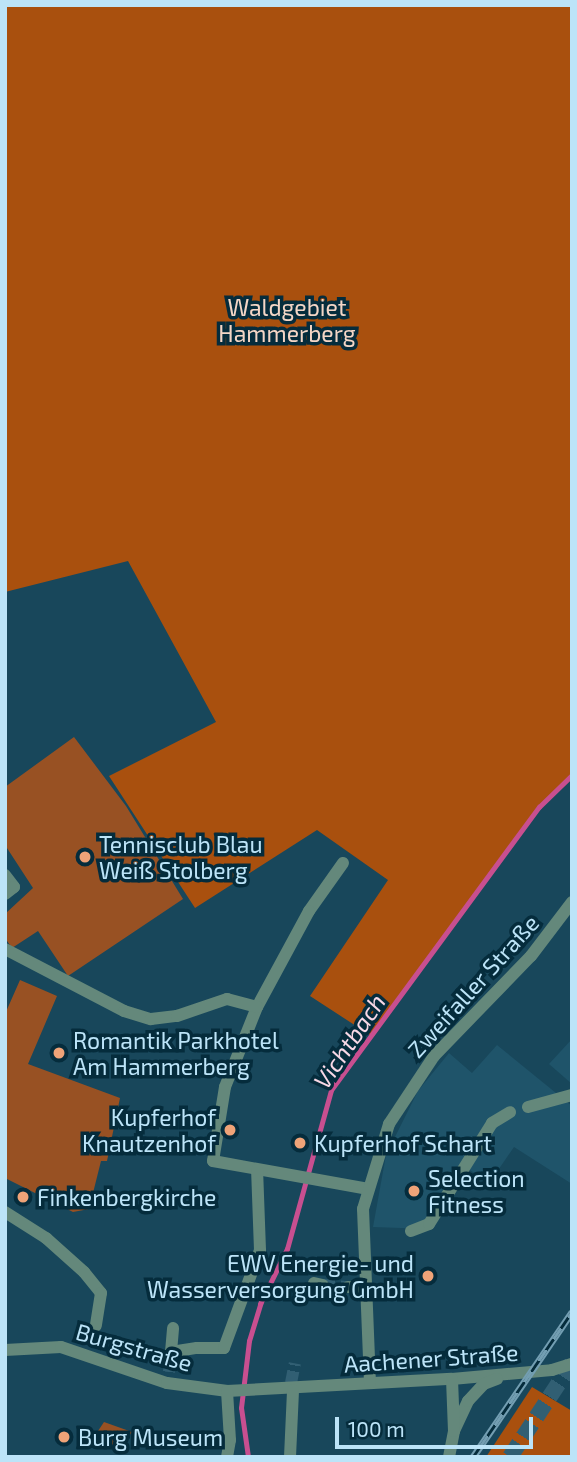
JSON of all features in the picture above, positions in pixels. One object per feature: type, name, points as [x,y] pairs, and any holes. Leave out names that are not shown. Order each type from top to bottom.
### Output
[{"type":"street","points":[[343,863],[309,911],[257,1007],[225,1087],[213,1161],[368,1189]]},
{"type":"street","points":[[5,875],[14,887],[5,894]]},
{"type":"street","name":"Zweifaller Straße","points":[[370,1383],[362,1233],[368,1189],[389,1124],[434,1056],[531,956],[572,902]]},
{"type":"street","points":[[5,949],[124,1011],[151,1018],[177,1017],[227,999],[257,1007]]},
{"type":"street","points":[[528,1107],[572,1095]]},
{"type":"street","points":[[411,1231],[429,1224],[492,1123],[510,1112]]},
{"type":"street","points":[[173,1328],[171,1354],[224,1348],[260,1250],[257,1170]]},
{"type":"street","points":[[5,1212],[46,1238],[84,1272],[101,1293],[96,1325]]},
{"type":"street","points":[[348,1287],[365,1288]]},
{"type":"street","name":"Burgstraße","points":[[5,1350],[61,1347],[168,1377],[232,1391],[252,1392],[291,1387]]},
{"type":"street","name":"Aachener Straße","points":[[291,1387],[452,1379],[572,1364]]},
{"type":"street","points":[[454,1431],[468,1401],[484,1384],[510,1373]]},
{"type":"street","points":[[449,1457],[454,1431],[452,1379]]},
{"type":"street","points":[[290,1457],[291,1387]]},
{"type":"street","points":[[227,1457],[232,1391]]},
{"type":"shaded area","name":"Tennisclub Blau Weiß Stolberg","points":[[74,737],[126,806],[183,899],[68,976],[38,931],[12,948],[5,938],[5,914],[33,888],[5,845],[5,787]]},
{"type":"shaded area","points":[[20,980],[57,996],[28,1064],[120,1098],[107,1161],[101,1161],[89,1209],[73,1212],[5,1178],[5,1014]]},
{"type":"shaded area","points":[[572,1039],[572,1084],[549,1064]]},
{"type":"shaded area","points":[[497,1045],[572,1106],[572,1184],[514,1147],[490,1182],[466,1168],[429,1229],[373,1227],[386,1155],[418,1091],[449,1053],[472,1073]]},
{"type":"shaded area","points":[[104,1422],[132,1432],[119,1449],[96,1434]]},
{"type":"green space","name":"Waldgebiet Hammerberg","points":[[5,5],[572,5],[572,779],[541,808],[373,1037],[310,996],[388,880],[317,830],[195,908],[109,776],[216,722],[128,561],[5,592]]},
{"type":"green space","points":[[532,1387],[572,1411],[572,1457],[486,1457]]},
{"type":"waterway","name":"Vichtbach","points":[[248,1457],[241,1408],[249,1341],[260,1304],[287,1249],[331,1090],[539,807],[572,775]]},
{"type":"tunnel","points":[[323,1285],[348,1287]]},
{"type":"tunnel","points":[[169,1372],[171,1356]]},
{"type":"tunnel","points":[[291,1383],[295,1363]]},
{"type":"tunnel","points":[[510,1457],[572,1363]]},
{"type":"railway","points":[[473,1457],[572,1312]]},
{"type":"place","name":"Tennisclub Blau Weiß Stolberg","points":[[85,857]]},
{"type":"place","name":"Romantik Parkhotel Am Hammerberg","points":[[59,1053]]},
{"type":"place","name":"Kupferhof Knautzenhof","points":[[230,1130]]},
{"type":"place","name":"Kupferhof Schart","points":[[300,1143]]},
{"type":"place","name":"Selection Fitness","points":[[414,1191]]},
{"type":"place","name":"Finkenbergkirche","points":[[23,1197]]},
{"type":"place","name":"EWV Energie- und Wasserversorgung GmbH","points":[[428,1276]]},
{"type":"place","name":"Burg Museum","points":[[64,1437]]}]
